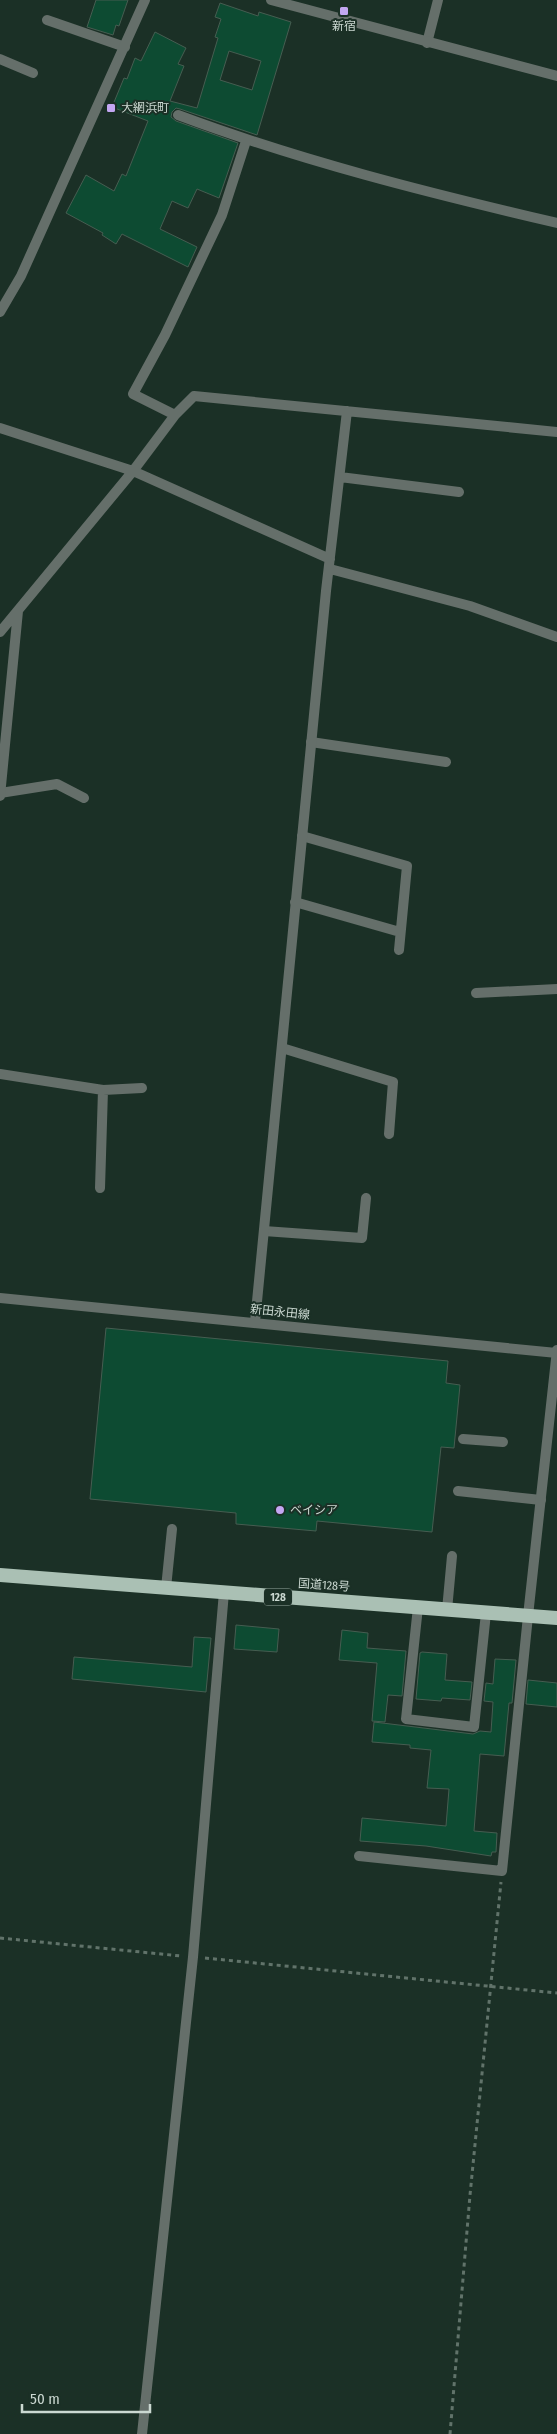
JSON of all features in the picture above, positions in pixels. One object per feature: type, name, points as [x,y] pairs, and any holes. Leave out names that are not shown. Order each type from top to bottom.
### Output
[{"type":"highway","name":"国道128号","points":[[0,1574],[557,1618]]},
{"type":"street","points":[[0,312],[21,276],[145,0]]},
{"type":"street","points":[[271,0],[557,76]]},
{"type":"street","points":[[427,43],[438,0]]},
{"type":"street","points":[[47,20],[125,47]]},
{"type":"street","points":[[0,59],[33,73]]},
{"type":"street","points":[[178,115],[246,141],[440,196],[557,223]]},
{"type":"street","points":[[175,415],[133,394],[165,335],[222,214],[246,141]]},
{"type":"street","points":[[0,632],[133,471],[175,415],[194,396],[557,432]]},
{"type":"street","points":[[255,1322],[311,742],[347,411]]},
{"type":"street","points":[[0,428],[133,471],[330,564],[470,606],[557,637]]},
{"type":"street","points":[[340,477],[459,492]]},
{"type":"street","points":[[18,611],[0,795],[57,784],[84,798]]},
{"type":"street","points":[[311,742],[446,762]]},
{"type":"street","points":[[302,836],[407,866],[399,950]]},
{"type":"street","points":[[296,902],[400,932]]},
{"type":"street","points":[[476,993],[557,989]]},
{"type":"street","points":[[282,1048],[393,1082],[389,1134]]},
{"type":"street","points":[[0,1074],[104,1090],[142,1088]]},
{"type":"street","points":[[100,1188],[104,1090]]},
{"type":"street","points":[[264,1231],[362,1238],[366,1198]]},
{"type":"street","name":"新田永田線","points":[[0,1298],[557,1352]]},
{"type":"street","points":[[359,1856],[502,1871],[557,1352]]},
{"type":"street","points":[[463,1438],[503,1442]]},
{"type":"street","points":[[458,1492],[541,1500]]},
{"type":"street","points":[[166,1588],[172,1529]]},
{"type":"street","points":[[447,1610],[452,1556]]},
{"type":"street","points":[[142,2434],[193,1957],[224,1592]]},
{"type":"street","points":[[418,1607],[406,1719],[474,1727],[486,1613]]},
{"type":"path","points":[[450,2434],[502,1871]]},
{"type":"path","points":[[0,1938],[557,1993]]},
{"type":"building","points":[[96,0],[128,0],[119,26],[116,25],[113,35],[87,27]]},
{"type":"building","points":[[220,3],[258,16],[259,12],[291,22],[257,135],[180,109],[176,108],[172,112],[171,117],[176,121],[238,143],[219,198],[197,189],[188,208],[172,201],[160,229],[197,247],[188,267],[122,234],[116,244],[102,235],[103,233],[66,213],[86,175],[114,191],[122,174],[126,176],[148,121],[112,107],[124,78],[127,79],[135,58],[141,61],[155,32],[186,48],[178,64],[184,66],[170,101],[197,108],[218,38],[215,37],[221,19],[215,17]],"holes":[[[229,51],[261,61],[252,90],[220,80]]]},
{"type":"building","points":[[106,1328],[448,1361],[446,1383],[460,1385],[454,1448],[441,1447],[432,1532],[317,1521],[316,1531],[236,1524],[236,1513],[90,1499]]},
{"type":"building","points":[[236,1625],[279,1629],[277,1652],[234,1649]]},
{"type":"building","points":[[342,1630],[368,1633],[367,1648],[406,1651],[402,1696],[388,1695],[385,1722],[372,1721],[377,1663],[339,1660]]},
{"type":"building","points":[[194,1637],[211,1638],[206,1692],[72,1679],[74,1657],[192,1667]]},
{"type":"building","points":[[420,1653],[447,1654],[445,1680],[472,1682],[470,1700],[442,1698],[441,1701],[416,1699]]},
{"type":"building","points":[[495,1659],[516,1660],[512,1703],[509,1703],[504,1756],[480,1754],[474,1831],[497,1833],[496,1852],[492,1852],[491,1856],[426,1846],[360,1841],[362,1818],[446,1826],[449,1789],[427,1788],[431,1750],[410,1748],[410,1745],[372,1742],[374,1722],[473,1734],[480,1731],[491,1732],[493,1702],[484,1701],[486,1683],[493,1684]]},
{"type":"building","points":[[528,1680],[557,1683],[557,1707],[526,1704]]},
{"type":"place","name":"新宿","points":[[344,11]]},
{"type":"place","name":"大網浜町","points":[[111,108]]},
{"type":"place","name":"ベイシア","points":[[280,1510]]}]
